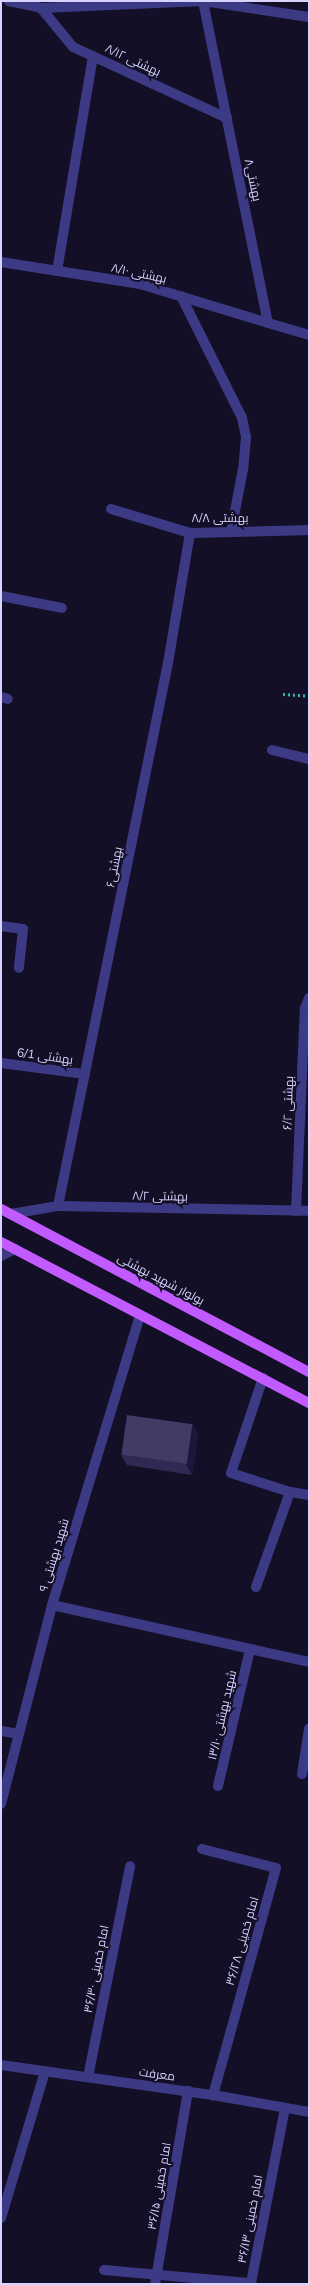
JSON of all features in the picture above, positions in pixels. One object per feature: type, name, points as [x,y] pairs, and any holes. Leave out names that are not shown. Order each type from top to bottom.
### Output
[{"type":"main road","name":"بولوار شهید بهشتی","points":[[1,1209],[309,1372]]},
{"type":"main road","points":[[1,1242],[263,1378],[309,1404]]},
{"type":"street","points":[[9,1],[41,8],[203,1],[309,17]]},
{"type":"street","name":"بهشتی۸","points":[[203,1],[268,323]]},
{"type":"street","name":"بهشتی ۸/۱۲","points":[[41,8],[73,47],[227,118]]},
{"type":"street","points":[[57,271],[93,56]]},
{"type":"street","name":"بهشتی ۸/۱۰","points":[[1,262],[140,284],[268,323]]},
{"type":"street","points":[[181,296],[242,418],[246,437],[243,469],[231,532]]},
{"type":"street","points":[[268,323],[309,335]]},
{"type":"street","name":"بهشتی ۸/۸","points":[[111,509],[190,533],[309,530]]},
{"type":"street","name":"بهشتی۶","points":[[58,1206],[164,679],[190,533]]},
{"type":"street","points":[[1,596],[62,608]]},
{"type":"street","points":[[272,750],[309,759]]},
{"type":"street","points":[[1,926],[24,929],[19,968]]},
{"type":"street","name":"بهشتی ۶/۲","points":[[296,1211],[304,1008],[309,998]]},
{"type":"street","name":"بهشتی 6/1","points":[[1,1063],[85,1074]]},
{"type":"street","name":"بهشتی ۸/۲","points":[[11,1214],[58,1206],[309,1211]]},
{"type":"street","points":[[1,1256],[15,1249]]},
{"type":"street","name":"شهید بهشتی ۹","points":[[1,1804],[52,1605],[140,1315]]},
{"type":"street","points":[[263,1378],[231,1473],[290,1492],[309,1495]]},
{"type":"street","points":[[256,1587],[290,1492]]},
{"type":"street","points":[[52,1605],[309,1662]]},
{"type":"street","name":"شهید بهشتی ۱۳/۱۰","points":[[218,1786],[250,1650]]},
{"type":"street","points":[[302,1774],[309,1729]]},
{"type":"street","points":[[1,1731],[19,1734]]},
{"type":"street","name":"امام خمینی ۳۶/۲۸","points":[[202,1849],[276,1868],[213,2095]]},
{"type":"street","name":"امام خمینی ۳۶/۳۰","points":[[88,2077],[130,1866]]},
{"type":"street","name":"معرفت","points":[[1,2064],[188,2091],[309,2112]]},
{"type":"street","points":[[1,2218],[45,2071]]},
{"type":"street","name":"امام خمینی ۳۶/۱۵","points":[[156,2279],[188,2091]]},
{"type":"street","name":"امام خمینی ۳۶/۱۳","points":[[104,2270],[156,2279],[251,2283],[285,2108]]},
{"type":"path","points":[[283,694],[309,696]]},
{"type":"building","points":[[127,1415],[192,1424],[187,1464],[121,1455]]}]
